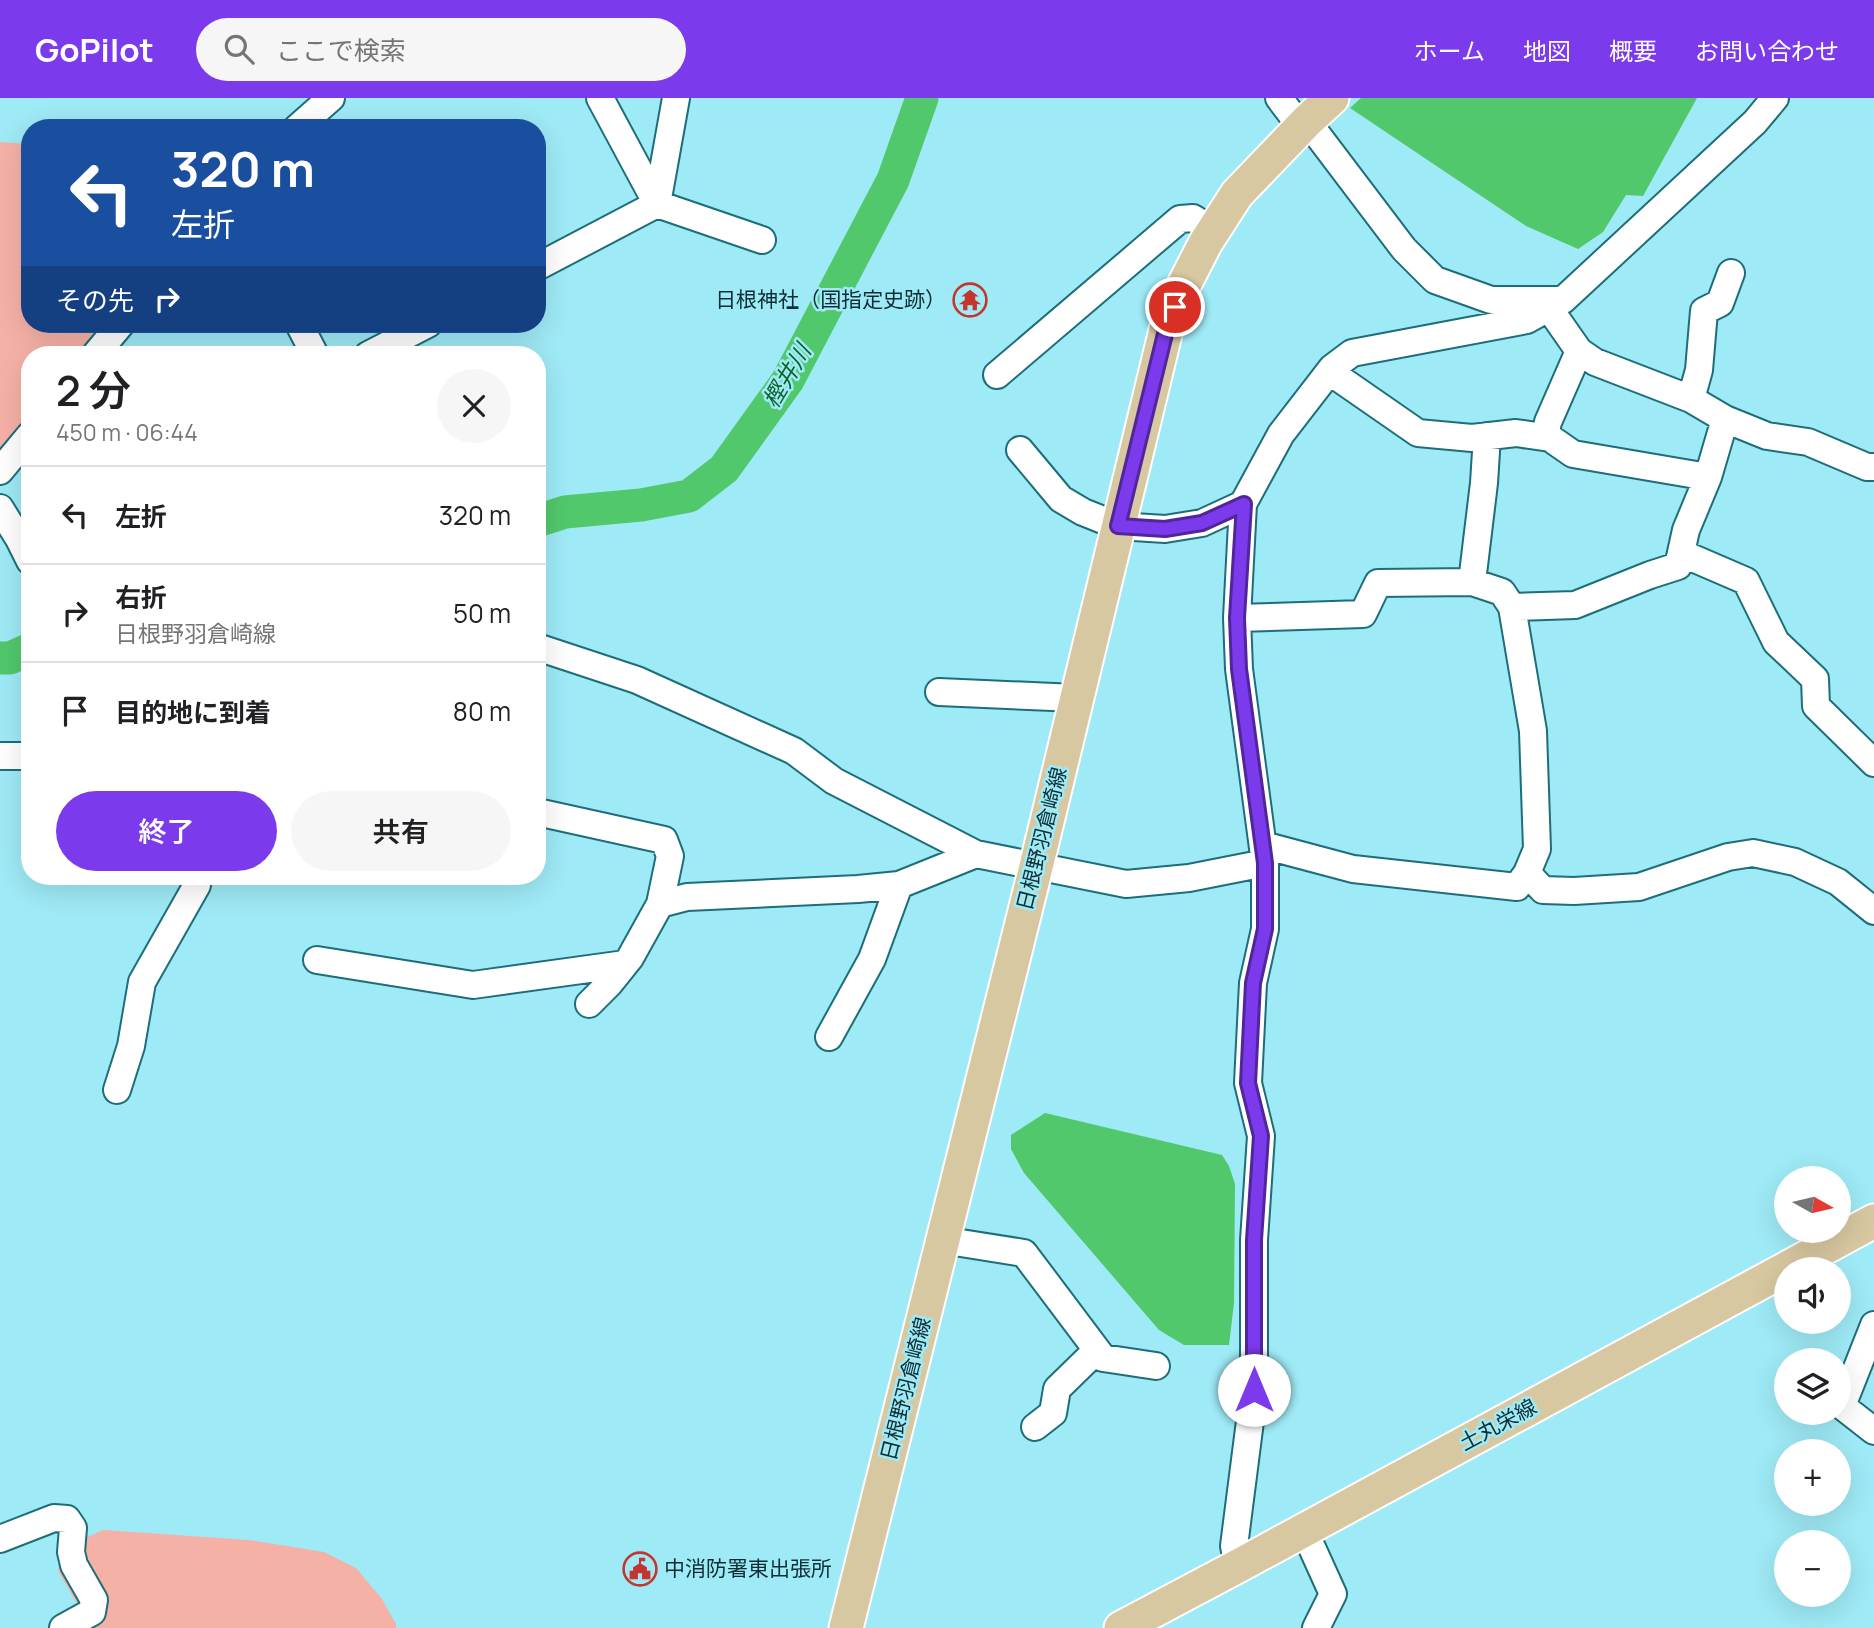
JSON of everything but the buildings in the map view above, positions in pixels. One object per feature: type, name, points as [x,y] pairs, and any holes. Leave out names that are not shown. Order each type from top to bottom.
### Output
[{"type":"main road","name":"日根野羽倉崎線","points":[[846,1628],[1166,330],[1185,283],[1237,194],[1332,98]]},
{"type":"main road","name":"土丸栄線","points":[[1121,1628],[1874,1221]]},
{"type":"street","points":[[307,119],[331,98]]},
{"type":"street","points":[[600,98],[657,204],[762,240]]},
{"type":"street","points":[[657,204],[677,98]]},
{"type":"street","points":[[1279,98],[1304,124],[1404,249],[1435,280],[1491,300],[1556,304]]},
{"type":"street","points":[[1238,1566],[1234,1546],[1254,1390],[1254,1240],[1261,1136],[1248,1083],[1253,983],[1265,929],[1264,854],[1239,669],[1237,618],[1244,504],[1281,434],[1330,372],[1352,354],[1527,320],[1556,304],[1755,122],[1775,98]]},
{"type":"street","points":[[546,262],[657,204]]},
{"type":"street","points":[[997,375],[1180,219],[1193,218],[1214,231]]},
{"type":"street","points":[[1691,399],[1699,369],[1704,311],[1720,303],[1731,273]]},
{"type":"street","points":[[1556,304],[1580,351],[1595,362],[1691,399],[1725,419],[1766,436],[1808,442],[1867,467],[1874,467]]},
{"type":"street","points":[[386,346],[411,333]]},
{"type":"street","points":[[1545,437],[1548,422],[1580,351]]},
{"type":"street","points":[[1330,372],[1418,433],[1472,438],[1516,433],[1545,437],[1573,454],[1708,477]]},
{"type":"street","points":[[1512,607],[1576,605],[1678,566],[1686,530],[1708,477],[1725,419]]},
{"type":"street","points":[[1472,582],[1487,436]]},
{"type":"street","points":[[0,471],[21,446]]},
{"type":"street","points":[[1020,450],[1061,499],[1083,512],[1118,526],[1165,529],[1202,523],[1244,504]]},
{"type":"street","points":[[0,508],[21,537]]},
{"type":"street","points":[[1681,553],[1746,581],[1776,642],[1815,680],[1816,706],[1874,763]]},
{"type":"street","points":[[546,650],[637,680],[794,751],[834,781],[976,854],[1126,884],[1189,878],[1264,854],[1353,869],[1517,887],[1527,873],[1537,849],[1533,731],[1512,607],[1502,592],[1472,582],[1378,583],[1363,614],[1237,618]]},
{"type":"street","points":[[939,692],[1076,698]]},
{"type":"street","points":[[0,756],[21,756]]},
{"type":"street","points":[[546,814],[664,839],[670,856],[660,904],[625,964],[589,1004]]},
{"type":"street","points":[[1527,873],[1543,890],[1639,887],[1728,857],[1753,853],[1795,862],[1838,882],[1874,911]]},
{"type":"street","points":[[660,904],[687,897],[899,885],[976,854]]},
{"type":"street","points":[[117,1090],[131,1046],[142,982],[197,885]]},
{"type":"street","points":[[829,1037],[872,959],[899,885]]},
{"type":"street","points":[[317,960],[473,985],[625,964]]},
{"type":"street","points":[[942,1240],[1024,1253],[1103,1358],[1156,1366]]},
{"type":"street","points":[[1874,1325],[1842,1406],[1874,1431]]},
{"type":"street","points":[[1035,1427],[1053,1413],[1057,1389],[1097,1350]]},
{"type":"street","points":[[0,1539],[54,1518],[67,1519],[73,1528],[71,1552],[74,1565],[94,1600],[92,1612],[63,1628]]},
{"type":"street","points":[[1304,1530],[1333,1594],[1316,1628]]},
{"type":"shaded area","points":[[1361,98],[1697,98],[1643,196],[1626,195],[1603,232],[1578,249],[1526,226],[1350,108]]},
{"type":"shaded area","points":[[0,142],[21,143],[21,333],[96,333],[87,346],[21,346],[21,431],[0,453]]},
{"type":"shaded area","points":[[1045,1113],[1222,1155],[1235,1184],[1234,1303],[1229,1345],[1184,1345],[1159,1330],[1024,1173],[1011,1149],[1011,1135]]},
{"type":"shaded area","points":[[103,1530],[249,1540],[324,1552],[356,1568],[382,1599],[396,1628],[91,1628],[58,1571],[64,1548]]},
{"type":"waterway","name":"樫井川","points":[[546,518],[565,512],[641,505],[689,496],[724,469],[788,380],[893,180],[922,98]]},
{"type":"waterway","name":"樫井川","points":[[0,658],[10,658],[21,653]]},
{"type":"place","name":"日根神社（国指定史跡）","points":[[970,300]]},
{"type":"place","name":"中消防署東出張所","points":[[640,1569]]},
{"type":"route","points":[[1175,307],[1166,330],[1118,526],[1165,529],[1202,523],[1244,504],[1237,618],[1239,669],[1265,863],[1265,929],[1253,983],[1248,1083],[1261,1136],[1254,1240],[1254,1390]]}]
